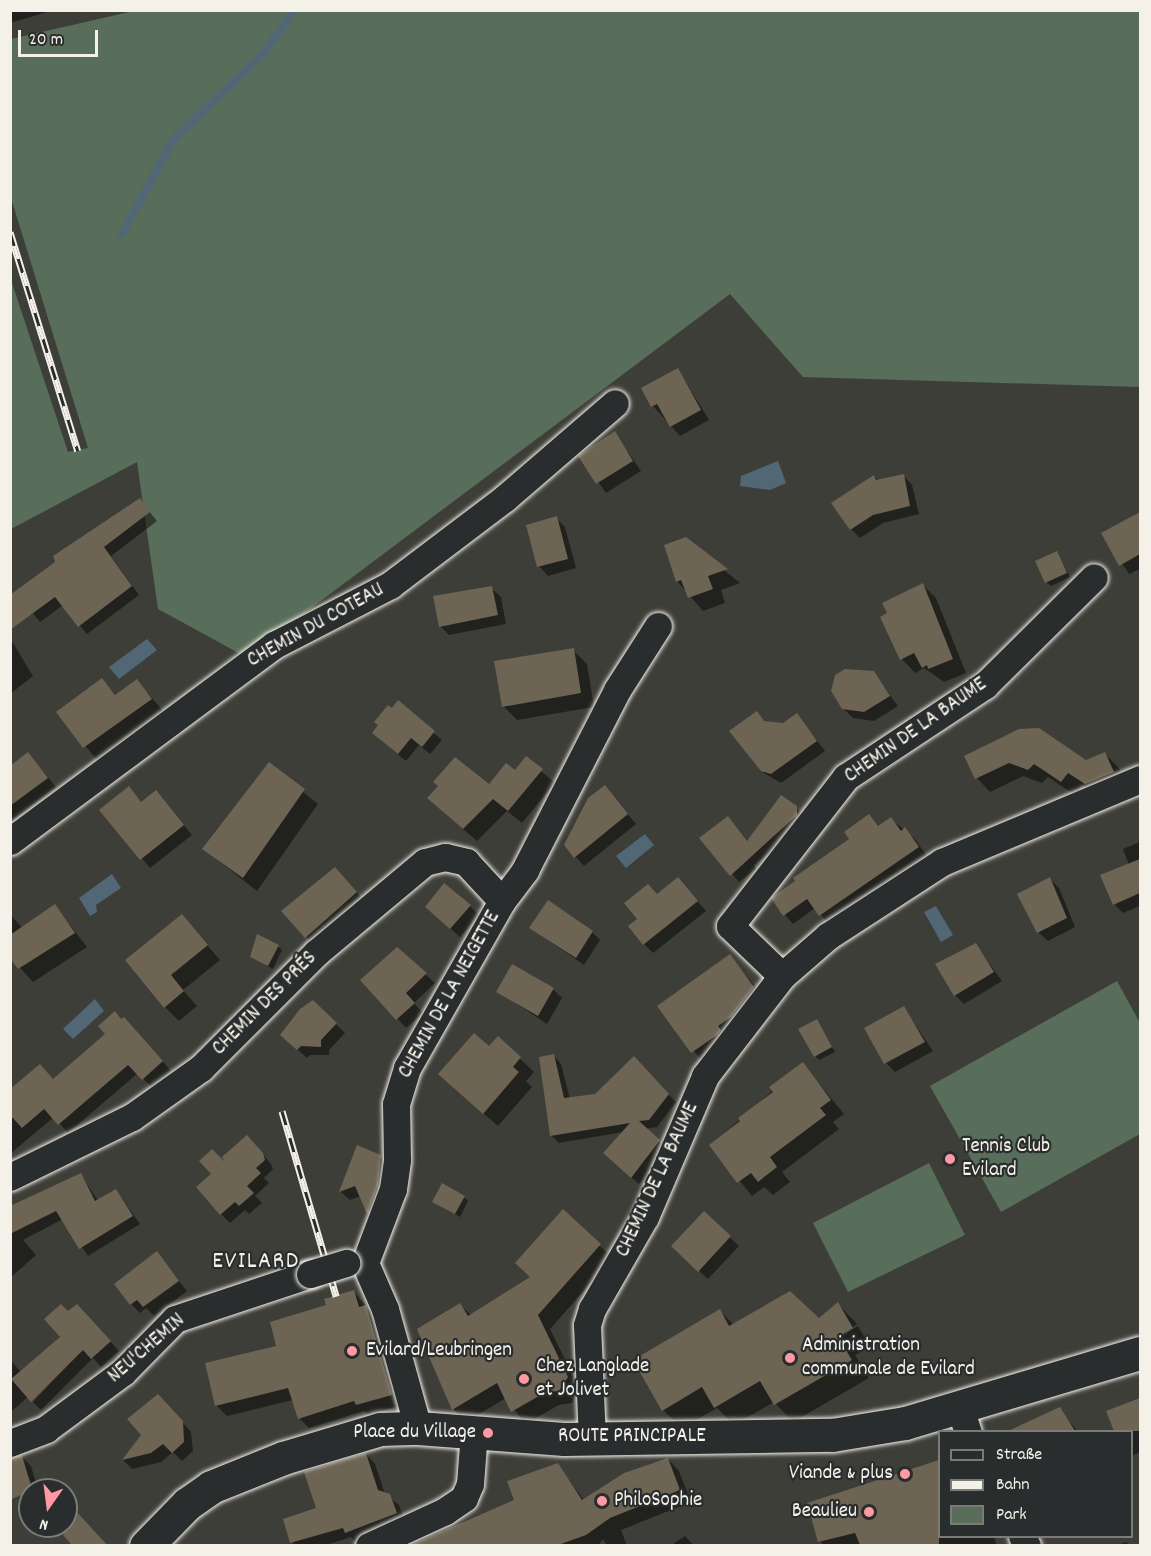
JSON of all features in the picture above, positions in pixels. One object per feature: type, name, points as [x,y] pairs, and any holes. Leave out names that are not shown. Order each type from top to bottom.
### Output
[{"type":"street","name":"CHEMIN DU COTEAU","points":[[10,841],[274,645],[390,585],[505,498],[615,403]]},
{"type":"street","name":"CHEMIN DE LA BAUME","points":[[782,976],[730,926],[831,796],[846,777],[985,685],[1094,577]]},
{"type":"street","name":"CHEMIN DE LA NEIGETTE","points":[[355,1263],[393,1189],[398,1160],[394,1119],[403,1077],[502,902],[525,870],[616,690],[658,626]]},
{"type":"street","name":"CHEMIN DE LA BAUME","points":[[592,1439],[587,1325],[592,1309],[645,1218],[705,1076],[782,976],[828,936],[942,862],[1140,779]]},
{"type":"street","name":"CHEMIN DES PRÉS","points":[[10,1178],[132,1117],[201,1068],[316,953],[425,862],[445,857],[466,862],[502,902]]},
{"type":"street","name":"NEU'CHEMIN","points":[[10,1443],[46,1429],[113,1379],[175,1319],[310,1274],[355,1263]]},
{"type":"street","points":[[355,1263],[387,1317],[418,1428]]},
{"type":"street","name":"ROUTE PRINCIPALE","points":[[146,1545],[187,1504],[236,1476],[380,1429],[418,1428],[592,1439],[832,1435],[905,1423],[964,1420],[1140,1353]]},
{"type":"street","points":[[369,1545],[445,1511],[464,1498],[470,1484],[474,1432]]},
{"type":"green space","points":[[138,10],[1140,11],[1140,387],[803,377],[730,294],[246,657],[158,609],[137,462],[11,529],[10,277],[68,452],[88,448],[11,198],[11,39]]},
{"type":"green space","points":[[1117,981],[1140,1023],[1140,1134],[1001,1212],[930,1086]]},
{"type":"green space","points":[[929,1163],[965,1235],[848,1292],[813,1223]]},
{"type":"water","points":[[778,461],[786,483],[770,490],[740,486],[741,476]]},
{"type":"water","points":[[147,639],[157,650],[119,679],[109,667]]},
{"type":"water","points":[[645,834],[654,845],[626,868],[616,856]]},
{"type":"water","points":[[112,874],[121,888],[96,905],[97,912],[90,916],[79,898]]},
{"type":"water","points":[[936,906],[953,935],[941,942],[924,912]]},
{"type":"water","points":[[95,999],[104,1011],[73,1039],[63,1029]]},
{"type":"building","points":[[678,368],[701,410],[670,427],[657,404],[651,407],[641,388]]},
{"type":"building","points":[[615,431],[633,461],[596,484],[578,456]]},
{"type":"building","points":[[904,474],[910,506],[873,515],[850,530],[831,503],[874,475],[876,480]]},
{"type":"building","points":[[140,498],[150,512],[104,547],[132,586],[78,627],[55,597],[10,630],[10,595],[55,562],[53,556]]},
{"type":"building","points":[[1140,512],[1140,554],[1119,566],[1101,533]]},
{"type":"building","points":[[557,516],[568,559],[537,567],[526,525]]},
{"type":"building","points":[[686,537],[728,569],[708,576],[713,589],[688,598],[681,580],[676,582],[664,545]]},
{"type":"building","points":[[1057,551],[1067,573],[1045,583],[1035,561]]},
{"type":"building","points":[[923,583],[953,659],[928,669],[927,665],[922,668],[914,653],[900,660],[880,617],[887,613],[882,603]]},
{"type":"building","points":[[492,586],[498,615],[439,627],[433,596]]},
{"type":"building","points":[[574,648],[581,693],[502,707],[494,661]]},
{"type":"building","points":[[845,669],[874,671],[890,696],[864,712],[842,709],[831,691],[835,675]]},
{"type":"building","points":[[102,678],[115,695],[137,679],[152,699],[83,748],[56,712]]},
{"type":"building","points":[[398,700],[435,731],[422,747],[411,738],[398,754],[372,733],[378,725],[374,722],[388,705],[392,708]]},
{"type":"building","points":[[757,711],[764,721],[783,723],[797,713],[817,741],[771,774],[761,771],[729,731]]},
{"type":"building","points":[[1039,728],[1086,760],[1105,752],[1114,772],[1085,784],[1068,773],[1061,782],[1034,764],[1028,770],[1009,763],[975,779],[964,756],[1019,729]]},
{"type":"building","points":[[28,752],[48,778],[10,806],[10,766]]},
{"type":"building","points":[[526,756],[543,769],[508,811],[493,799],[463,829],[427,798],[438,786],[433,782],[455,757],[489,784],[506,763],[515,770]]},
{"type":"building","points":[[269,762],[305,789],[243,878],[202,849]]},
{"type":"building","points":[[605,785],[628,814],[574,858],[564,845],[588,798]]},
{"type":"building","points":[[129,786],[141,802],[156,790],[184,825],[140,860],[99,810]]},
{"type":"building","points":[[781,795],[797,806],[797,815],[730,876],[699,838],[728,816],[747,841]]},
{"type":"building","points":[[869,814],[878,826],[891,817],[901,831],[905,827],[919,847],[819,916],[807,899],[783,916],[771,898],[795,881],[793,878],[849,839],[844,832]]},
{"type":"building","points":[[1140,859],[1140,893],[1113,905],[1100,875]]},
{"type":"building","points":[[335,867],[357,892],[305,938],[281,911]]},
{"type":"building","points":[[678,877],[698,901],[643,945],[628,926],[637,919],[624,903],[648,884],[657,894]]},
{"type":"building","points":[[1050,877],[1067,918],[1037,933],[1017,894]]},
{"type":"building","points":[[444,883],[471,905],[450,929],[425,907]]},
{"type":"building","points":[[548,900],[593,931],[576,958],[529,928]]},
{"type":"building","points":[[55,904],[75,933],[18,969],[10,958],[10,935]]},
{"type":"building","points":[[182,914],[208,945],[171,975],[184,991],[164,1008],[125,960]]},
{"type":"building","points":[[257,934],[279,945],[268,966],[250,957]]},
{"type":"building","points":[[976,943],[994,972],[954,996],[935,964]]},
{"type":"building","points":[[397,947],[427,973],[406,993],[415,1003],[396,1020],[360,980]]},
{"type":"building","points":[[730,954],[754,987],[731,1017],[718,1026],[721,1030],[717,1035],[691,1053],[657,1006]]},
{"type":"building","points":[[512,964],[554,988],[538,1016],[496,992]]},
{"type":"building","points":[[313,1000],[337,1023],[321,1040],[321,1047],[301,1046],[297,1050],[280,1035],[300,1009]]},
{"type":"building","points":[[904,1006],[925,1042],[884,1064],[864,1028]]},
{"type":"building","points":[[115,1011],[121,1019],[124,1017],[163,1061],[142,1080],[128,1065],[58,1125],[44,1109],[22,1128],[10,1115],[10,1089],[40,1064],[53,1079],[105,1034],[98,1026]]},
{"type":"building","points":[[817,1019],[832,1047],[814,1057],[798,1029]]},
{"type":"building","points":[[474,1033],[489,1046],[498,1036],[521,1057],[513,1067],[519,1072],[483,1114],[438,1074]]},
{"type":"building","points":[[554,1054],[564,1098],[595,1094],[634,1056],[669,1094],[649,1120],[639,1121],[660,1140],[631,1178],[603,1153],[630,1123],[550,1136],[539,1057]]},
{"type":"building","points":[[803,1062],[831,1100],[820,1108],[826,1115],[770,1157],[777,1167],[758,1182],[751,1173],[737,1183],[709,1145],[740,1121],[738,1118],[773,1092],[769,1087]]},
{"type":"building","points":[[247,1135],[263,1153],[265,1160],[256,1168],[261,1173],[247,1186],[254,1193],[239,1206],[235,1202],[220,1215],[196,1187],[211,1174],[199,1161],[212,1149],[225,1162],[222,1157]]},
{"type":"building","points":[[357,1145],[381,1155],[378,1185],[367,1214],[355,1186],[339,1192]]},
{"type":"building","points":[[81,1173],[95,1201],[116,1189],[133,1216],[79,1249],[56,1211],[10,1234],[10,1206]]},
{"type":"building","points":[[442,1183],[465,1196],[455,1214],[432,1202]]},
{"type":"building","points":[[563,1209],[601,1244],[538,1315],[568,1377],[559,1391],[546,1392],[511,1412],[497,1383],[452,1410],[417,1329],[460,1303],[468,1316],[530,1277],[515,1263]]},
{"type":"building","points":[[704,1211],[731,1236],[698,1272],[671,1246]]},
{"type":"building","points":[[157,1251],[179,1281],[143,1307],[137,1300],[130,1305],[114,1284]]},
{"type":"building","points":[[354,1290],[359,1307],[366,1305],[392,1395],[356,1405],[354,1401],[298,1419],[288,1388],[215,1406],[205,1363],[276,1346],[270,1322],[326,1305],[324,1299]]},
{"type":"building","points":[[790,1291],[819,1318],[838,1302],[853,1328],[838,1337],[852,1360],[774,1405],[760,1381],[714,1408],[702,1387],[662,1411],[633,1360],[720,1309],[729,1326]]},
{"type":"building","points":[[61,1304],[68,1311],[77,1304],[111,1341],[91,1359],[83,1350],[31,1402],[11,1379],[60,1337],[44,1319]]},
{"type":"building","points":[[158,1394],[183,1421],[184,1442],[172,1453],[163,1444],[151,1453],[122,1460],[141,1435],[127,1419]]},
{"type":"building","points":[[1140,1398],[1140,1431],[1114,1430],[1106,1411]]},
{"type":"building","points":[[1060,1407],[1074,1430],[1010,1430]]},
{"type":"building","points":[[366,1453],[378,1490],[390,1494],[397,1513],[345,1533],[343,1528],[290,1543],[283,1519],[316,1508],[304,1472]]},
{"type":"building","points":[[22,1455],[29,1478],[18,1478],[18,1496],[10,1500],[10,1458]]},
{"type":"building","points":[[668,1458],[680,1490],[610,1518],[586,1535],[558,1545],[411,1545],[514,1500],[507,1481],[558,1463],[582,1500],[624,1473]]},
{"type":"building","points":[[938,1460],[939,1545],[860,1545],[855,1533],[818,1542],[807,1503]]},
{"type":"building","points":[[78,1513],[107,1545],[72,1545],[66,1538],[78,1538]]},
{"type":"waterway","points":[[122,234],[173,140],[264,53],[294,10]]},
{"type":"railway","points":[[10,232],[78,451]]},
{"type":"railway","points":[[282,1111],[336,1296]]},
{"type":"place","name":"Tennis Club Evilard","points":[[950,1159]]},
{"type":"place","name":"Evilard/Leubringen","points":[[352,1351]]},
{"type":"place","name":"Administration communale de Evilard","points":[[790,1358]]},
{"type":"place","name":"Chez Langlade et Jolivet","points":[[524,1379]]},
{"type":"place","name":"Place du Village","points":[[488,1433]]},
{"type":"place","name":"Viande & plus","points":[[905,1474]]},
{"type":"place","name":"PhiloSophie","points":[[602,1501]]},
{"type":"place","name":"Beaulieu","points":[[869,1512]]},
{"type":"district","name":"EVILARD","points":[[256,1263]]}]
